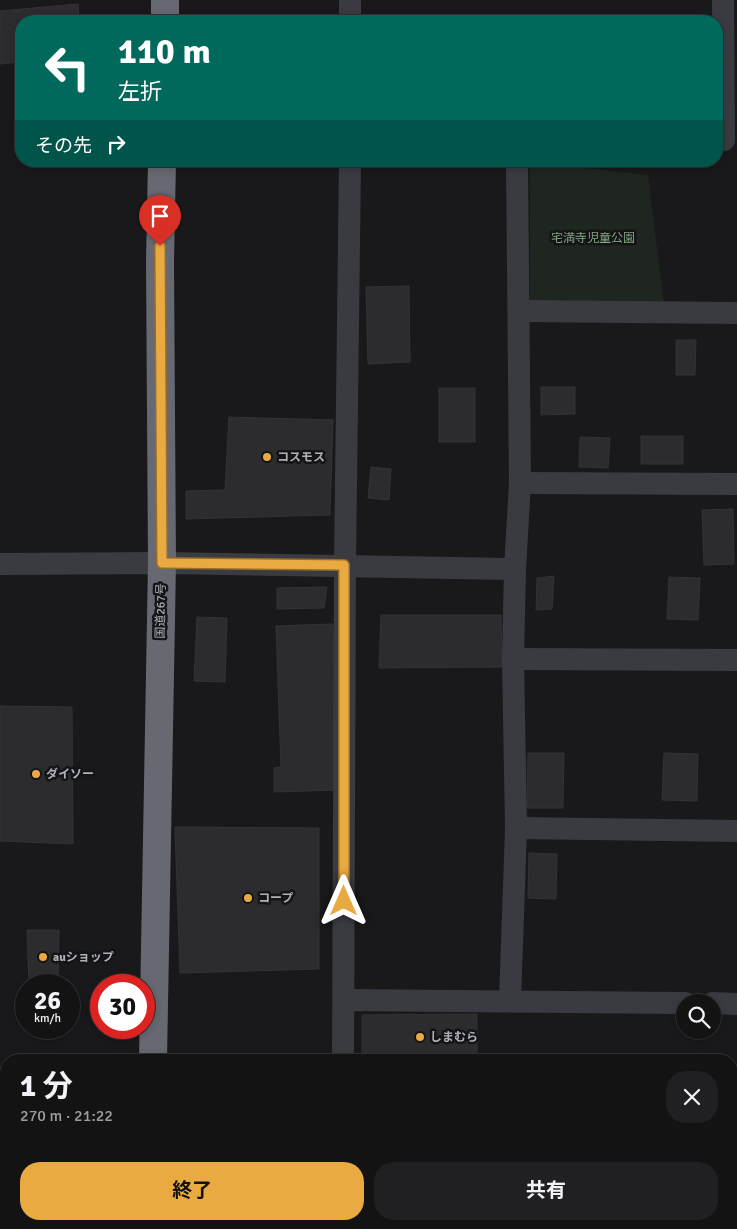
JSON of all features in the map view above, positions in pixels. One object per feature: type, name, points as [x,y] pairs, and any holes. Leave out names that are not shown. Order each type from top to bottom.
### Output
[{"type":"highway","points":[[164,15],[165,0]]},
{"type":"highway","name":"国道267号","points":[[153,1054],[162,563],[160,272],[162,167]]},
{"type":"street","points":[[350,0],[350,15]]},
{"type":"street","points":[[723,0],[726,140]]},
{"type":"street","points":[[343,1054],[344,565],[350,167]]},
{"type":"street","points":[[510,1001],[516,828],[515,568],[520,483],[517,167]]},
{"type":"street","points":[[519,311],[737,313]]},
{"type":"street","points":[[520,483],[737,484]]},
{"type":"street","points":[[0,564],[162,563],[515,568]]},
{"type":"street","points":[[514,659],[737,660]]},
{"type":"street","points":[[516,828],[737,831]]},
{"type":"street","points":[[344,1000],[676,1003]]},
{"type":"street","points":[[721,1003],[737,1004]]},
{"type":"green space","name":"宅満寺児童公園","points":[[530,167],[575,167],[648,175],[664,305],[530,301]]},
{"type":"building","points":[[78,4],[79,15],[15,15],[15,63],[0,64],[0,11]]},
{"type":"building","points":[[409,286],[410,362],[368,364],[366,287]]},
{"type":"building","points":[[676,340],[696,340],[695,375],[676,375]]},
{"type":"building","points":[[541,387],[575,387],[575,414],[541,415]]},
{"type":"building","points":[[439,388],[475,388],[475,442],[439,442]]},
{"type":"building","points":[[229,417],[333,420],[330,515],[186,519],[186,491],[225,490]]},
{"type":"building","points":[[641,436],[683,436],[683,464],[641,464]]},
{"type":"building","points":[[580,437],[610,438],[608,468],[579,467]]},
{"type":"building","points":[[371,467],[391,469],[389,500],[368,498]]},
{"type":"building","points":[[733,509],[734,564],[704,565],[702,510]]},
{"type":"building","points":[[554,576],[552,609],[536,610],[537,578]]},
{"type":"building","points":[[669,577],[700,578],[698,620],[667,619]]},
{"type":"building","points":[[327,587],[324,608],[277,609],[277,588]]},
{"type":"building","points":[[381,615],[501,615],[502,667],[379,668]]},
{"type":"building","points":[[197,617],[227,618],[225,682],[194,681]]},
{"type":"building","points":[[333,624],[338,790],[274,792],[274,768],[281,767],[276,626]]},
{"type":"building","name":"ダイソー","points":[[0,706],[72,707],[73,844],[0,841]]},
{"type":"building","points":[[528,753],[564,753],[563,808],[527,808]]},
{"type":"building","points":[[664,753],[698,754],[697,801],[662,800]]},
{"type":"building","name":"コープ","points":[[175,827],[319,828],[319,969],[180,973]]},
{"type":"building","points":[[529,853],[557,854],[556,899],[528,898]]},
{"type":"building","name":"auショップ","points":[[27,930],[59,930],[58,974],[29,974]]},
{"type":"building","name":"しまむら","points":[[477,1014],[477,1054],[362,1054],[362,1015]]},
{"type":"place","name":"コスモス","points":[[267,457]]},
{"type":"place","name":"ダイソー","points":[[36,774]]},
{"type":"place","name":"コープ","points":[[248,898]]},
{"type":"place","name":"auショップ","points":[[43,957]]},
{"type":"place","name":"しまむら","points":[[420,1037]]},
{"type":"route","points":[[160,246],[162,563],[344,565],[344,901]]}]
